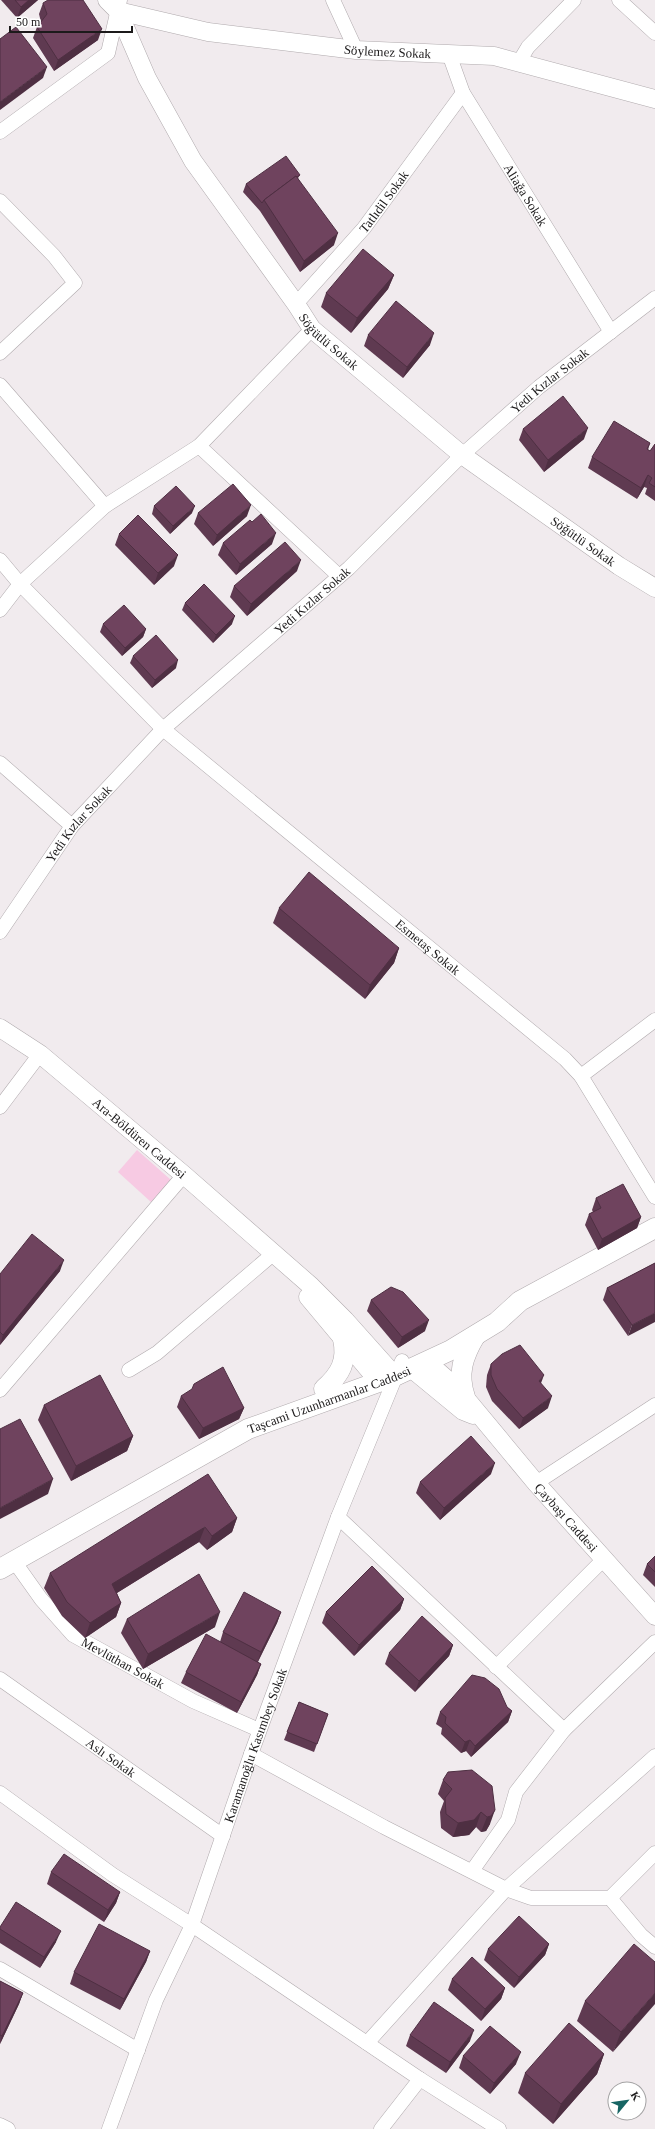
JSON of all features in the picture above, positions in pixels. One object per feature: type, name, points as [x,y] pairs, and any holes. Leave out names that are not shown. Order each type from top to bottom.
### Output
[{"type":"main road","name":"Taşcami Uzunharmanlar Caddesi","points":[[7,1565],[248,1429],[396,1370],[475,1336],[506,1315],[520,1301],[655,1228]]},
{"type":"main road","points":[[248,1429],[273,1410],[324,1390],[396,1370],[497,1308],[520,1301]]},
{"type":"main road","points":[[465,1397],[461,1385],[462,1367],[464,1358],[475,1336]]},
{"type":"main road","points":[[324,1390],[334,1381],[343,1366],[346,1357],[343,1339]]},
{"type":"street","points":[[333,0],[356,50]]},
{"type":"street","points":[[519,62],[528,46],[574,0]]},
{"type":"street","points":[[619,0],[655,33]]},
{"type":"street","points":[[0,132],[108,53],[115,4]]},
{"type":"street","name":"Söylemez Sokak","points":[[115,4],[208,32],[356,50],[494,56],[655,99]]},
{"type":"street","name":"Söğütlü Sokak","points":[[115,4],[147,78],[193,161],[296,304],[312,329],[462,455],[619,566],[655,588]]},
{"type":"street","name":"Aliağa Sokak","points":[[449,54],[463,93],[611,332]]},
{"type":"street","name":"Tatlıdil Sokak","points":[[296,304],[364,228],[463,93]]},
{"type":"street","points":[[0,201],[54,256],[75,283],[0,353]]},
{"type":"street","name":"Yedi Kızlar Sokak","points":[[0,932],[72,826],[163,730],[339,576],[462,455],[539,387],[655,298]]},
{"type":"street","points":[[0,610],[20,584],[105,506],[199,446],[312,329]]},
{"type":"street","points":[[0,385],[105,506]]},
{"type":"street","points":[[199,446],[339,576]]},
{"type":"street","name":"Esmetaş Sokak","points":[[0,560],[20,584],[163,730],[526,1025],[565,1059],[582,1076],[655,1197]]},
{"type":"street","points":[[0,763],[72,826]]},
{"type":"street","points":[[582,1076],[655,1020]]},
{"type":"street","name":"Ara-Böldüren Caddesi","points":[[0,1028],[40,1054],[184,1175],[323,1297],[396,1370]]},
{"type":"street","points":[[0,1107],[40,1054]]},
{"type":"street","points":[[0,1390],[184,1175]]},
{"type":"street","points":[[129,1370],[157,1353],[273,1254]]},
{"type":"street","name":"Ara-Böldüren Caddesi","points":[[273,1254],[343,1339],[396,1370]]},
{"type":"street","name":"Çaybaşı Caddesi","points":[[396,1370],[450,1381],[536,1483],[655,1616]]},
{"type":"street","name":"Çaybaşı Caddesi","points":[[396,1370],[463,1411],[479,1417]]},
{"type":"street","name":"Karamanoğlu Kasımbey Sokak","points":[[109,2129],[156,2000],[192,1925],[251,1754],[338,1517],[396,1370]]},
{"type":"street","points":[[536,1483],[655,1405]]},
{"type":"street","points":[[338,1517],[564,1730]]},
{"type":"street","points":[[496,1667],[604,1558]]},
{"type":"street","name":"Mevlüthan Sokak","points":[[7,1565],[41,1599],[72,1636],[193,1701],[260,1730]]},
{"type":"street","points":[[472,1871],[508,1820],[516,1792],[564,1730],[655,1642]]},
{"type":"street","name":"Aslı Sokak","points":[[0,1679],[223,1836]]},
{"type":"street","points":[[251,1754],[384,1827],[506,1889],[531,1898],[610,1898],[655,1853]]},
{"type":"street","points":[[367,2043],[506,1889],[655,1756]]},
{"type":"street","points":[[0,1793],[113,1875],[192,1925],[420,2079],[500,2129]]},
{"type":"street","points":[[610,1898],[641,1935],[655,1947]]},
{"type":"street","points":[[0,1969],[138,2050]]},
{"type":"street","points":[[381,2129],[420,2079]]},
{"type":"street","points":[[0,2125],[8,2129]]},
{"type":"shaded area","points":[[137,1150],[171,1180],[151,1202],[118,1172]]},
{"type":"building","points":[[15,0],[29,0],[21,7]]},
{"type":"building","points":[[48,0],[83,0],[102,29],[58,60],[37,27],[47,14],[43,3]]},
{"type":"building","points":[[16,27],[47,67],[0,102],[0,39]]},
{"type":"building","points":[[286,156],[300,175],[297,177],[296,176],[262,203],[246,184]]},
{"type":"building","points":[[296,176],[338,233],[304,261],[264,200]]},
{"type":"building","points":[[363,249],[394,275],[357,318],[326,293]]},
{"type":"building","points":[[396,301],[434,333],[407,367],[368,335]]},
{"type":"building","points":[[563,396],[588,428],[548,460],[523,429]]},
{"type":"building","points":[[614,421],[650,443],[647,449],[650,451],[655,444],[655,487],[649,483],[652,478],[648,475],[641,488],[592,457]]},
{"type":"building","points":[[233,484],[251,505],[217,535],[198,513]]},
{"type":"building","points":[[176,486],[195,506],[173,526],[154,506]]},
{"type":"building","points":[[261,514],[276,533],[240,564],[223,543],[250,520],[252,522]]},
{"type":"building","points":[[138,515],[178,555],[158,573],[119,534]]},
{"type":"building","points":[[285,542],[301,560],[251,604],[234,586]]},
{"type":"building","points":[[204,584],[235,616],[216,635],[185,603]]},
{"type":"building","points":[[124,605],[146,629],[125,648],[103,624]]},
{"type":"building","points":[[156,635],[178,660],[155,680],[133,656]]},
{"type":"building","points":[[309,872],[399,948],[370,985],[279,908]]},
{"type":"building","points":[[623,1184],[641,1217],[602,1239],[589,1214],[601,1208],[596,1198]]},
{"type":"building","points":[[32,1234],[64,1260],[3,1335],[0,1332],[0,1274]]},
{"type":"building","points":[[655,1263],[655,1313],[632,1325],[607,1288]]},
{"type":"building","points":[[391,1287],[403,1292],[429,1320],[402,1337],[371,1300]]},
{"type":"building","points":[[520,1345],[544,1375],[539,1381],[552,1396],[523,1418],[497,1389],[491,1375],[491,1364],[502,1354]]},
{"type":"building","points":[[223,1367],[244,1408],[203,1428],[181,1396],[192,1389],[194,1384]]},
{"type":"building","points":[[100,1375],[133,1436],[76,1466],[44,1405]]},
{"type":"building","points":[[20,1419],[53,1479],[0,1508],[0,1429]]},
{"type":"building","points":[[471,1436],[495,1463],[444,1508],[420,1482]]},
{"type":"building","points":[[208,1474],[237,1518],[212,1536],[205,1527],[112,1584],[121,1603],[90,1623],[67,1602],[50,1573]]},
{"type":"building","points":[[655,1556],[655,1572],[647,1564]]},
{"type":"building","points":[[372,1566],[404,1599],[359,1645],[326,1612]]},
{"type":"building","points":[[199,1574],[220,1612],[148,1654],[127,1619]]},
{"type":"building","points":[[244,1592],[281,1612],[261,1652],[223,1632]]},
{"type":"building","points":[[422,1616],[453,1645],[419,1681],[389,1653]]},
{"type":"building","points":[[206,1634],[261,1664],[241,1702],[186,1672]]},
{"type":"building","points":[[472,1675],[485,1678],[499,1689],[507,1707],[512,1711],[475,1746],[470,1740],[465,1742],[445,1723],[446,1717],[440,1712]]},
{"type":"building","points":[[299,1702],[328,1714],[317,1744],[287,1732]]},
{"type":"building","points":[[472,1770],[492,1786],[495,1810],[491,1816],[487,1817],[481,1812],[474,1820],[458,1823],[446,1814],[445,1798],[452,1789],[443,1780],[448,1772]]},
{"type":"building","points":[[64,1854],[120,1892],[108,1910],[51,1872]]},
{"type":"building","points":[[16,1902],[61,1931],[44,1957],[0,1929]]},
{"type":"building","points":[[519,1916],[549,1944],[519,1977],[488,1949]]},
{"type":"building","points":[[99,1924],[150,1951],[124,1999],[74,1972]]},
{"type":"building","points":[[634,1944],[655,1962],[655,1993],[621,2032],[585,2001]]},
{"type":"building","points":[[472,1957],[505,1988],[485,2009],[452,1979]]},
{"type":"building","points":[[0,1981],[23,1993],[2,2036],[0,2035]]},
{"type":"building","points":[[434,2002],[474,2030],[450,2062],[410,2035]]},
{"type":"building","points":[[569,2023],[604,2054],[561,2104],[525,2073]]},
{"type":"building","points":[[490,2026],[521,2052],[494,2083],[463,2056]]}]
